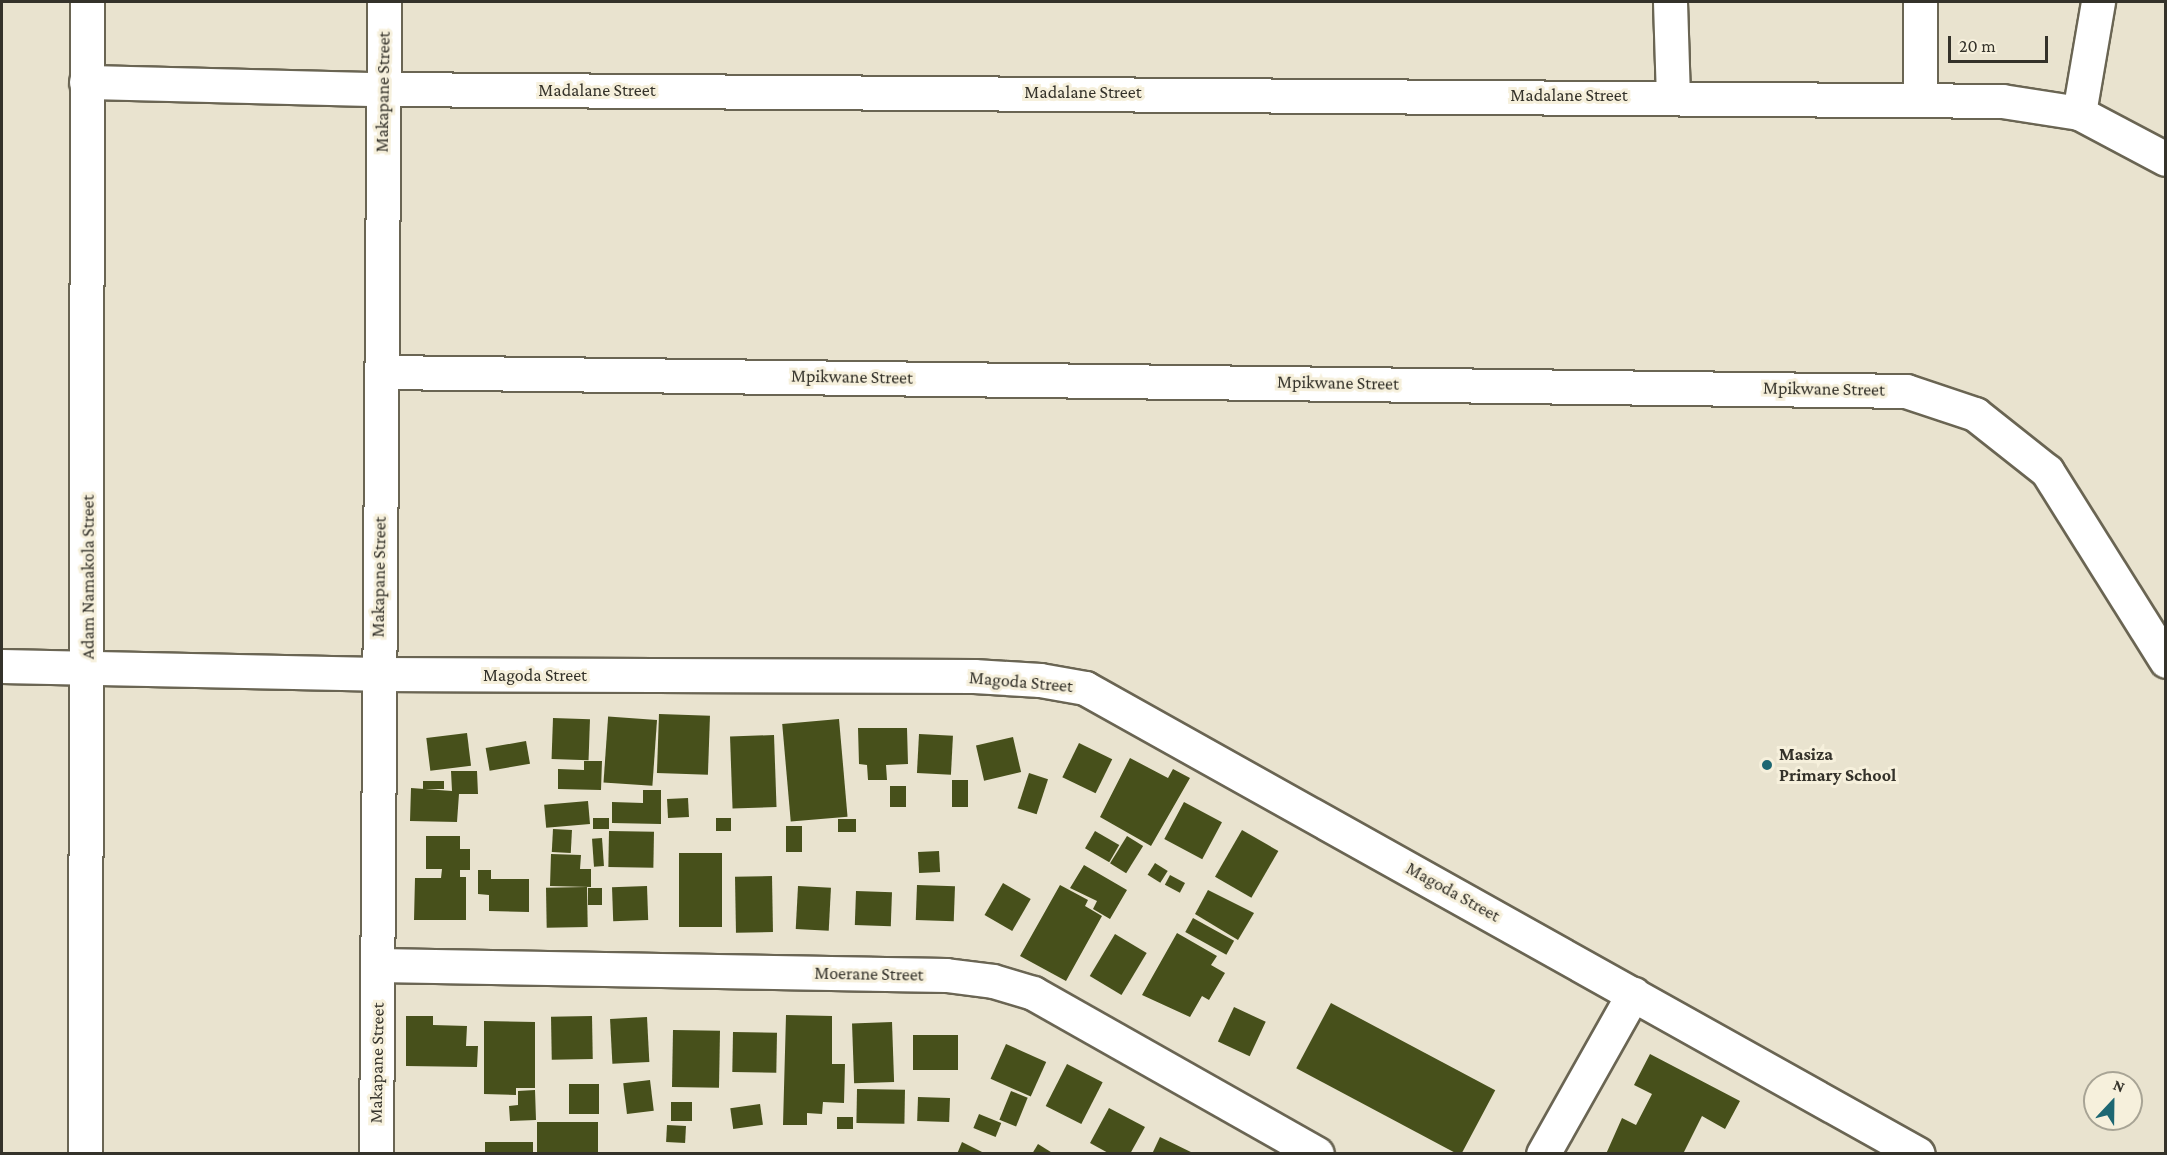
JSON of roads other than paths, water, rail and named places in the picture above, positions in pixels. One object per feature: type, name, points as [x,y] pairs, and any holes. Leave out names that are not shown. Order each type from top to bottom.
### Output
[{"type":"street","name":"Adam Namakola Street","points":[[85,1154],[88,665],[87,2]]},
{"type":"street","name":"Makapane Street","points":[[376,1154],[384,2]]},
{"type":"street","points":[[1670,2],[1673,96]]},
{"type":"street","points":[[1920,2],[1920,99]]},
{"type":"street","points":[[2079,113],[2098,2]]},
{"type":"street","name":"Madalane Street","points":[[86,82],[383,89],[1673,96],[2012,101],[2079,113],[2166,159]]},
{"type":"street","name":"Mpikwane Street","points":[[381,372],[1906,391],[1975,414],[2015,442],[2047,471],[2166,661]]},
{"type":"street","name":"Magoda Street","points":[[2,666],[88,665],[378,674],[974,676],[1040,680],[1085,688],[1918,1154]]},
{"type":"street","name":"Moerane Street","points":[[378,965],[946,975],[993,981],[1032,993],[1068,1012],[1317,1154]]},
{"type":"street","points":[[1543,1154],[1633,994]]},
{"type":"place","name":"Masiza Primary School","points":[[1767,765]]}]
